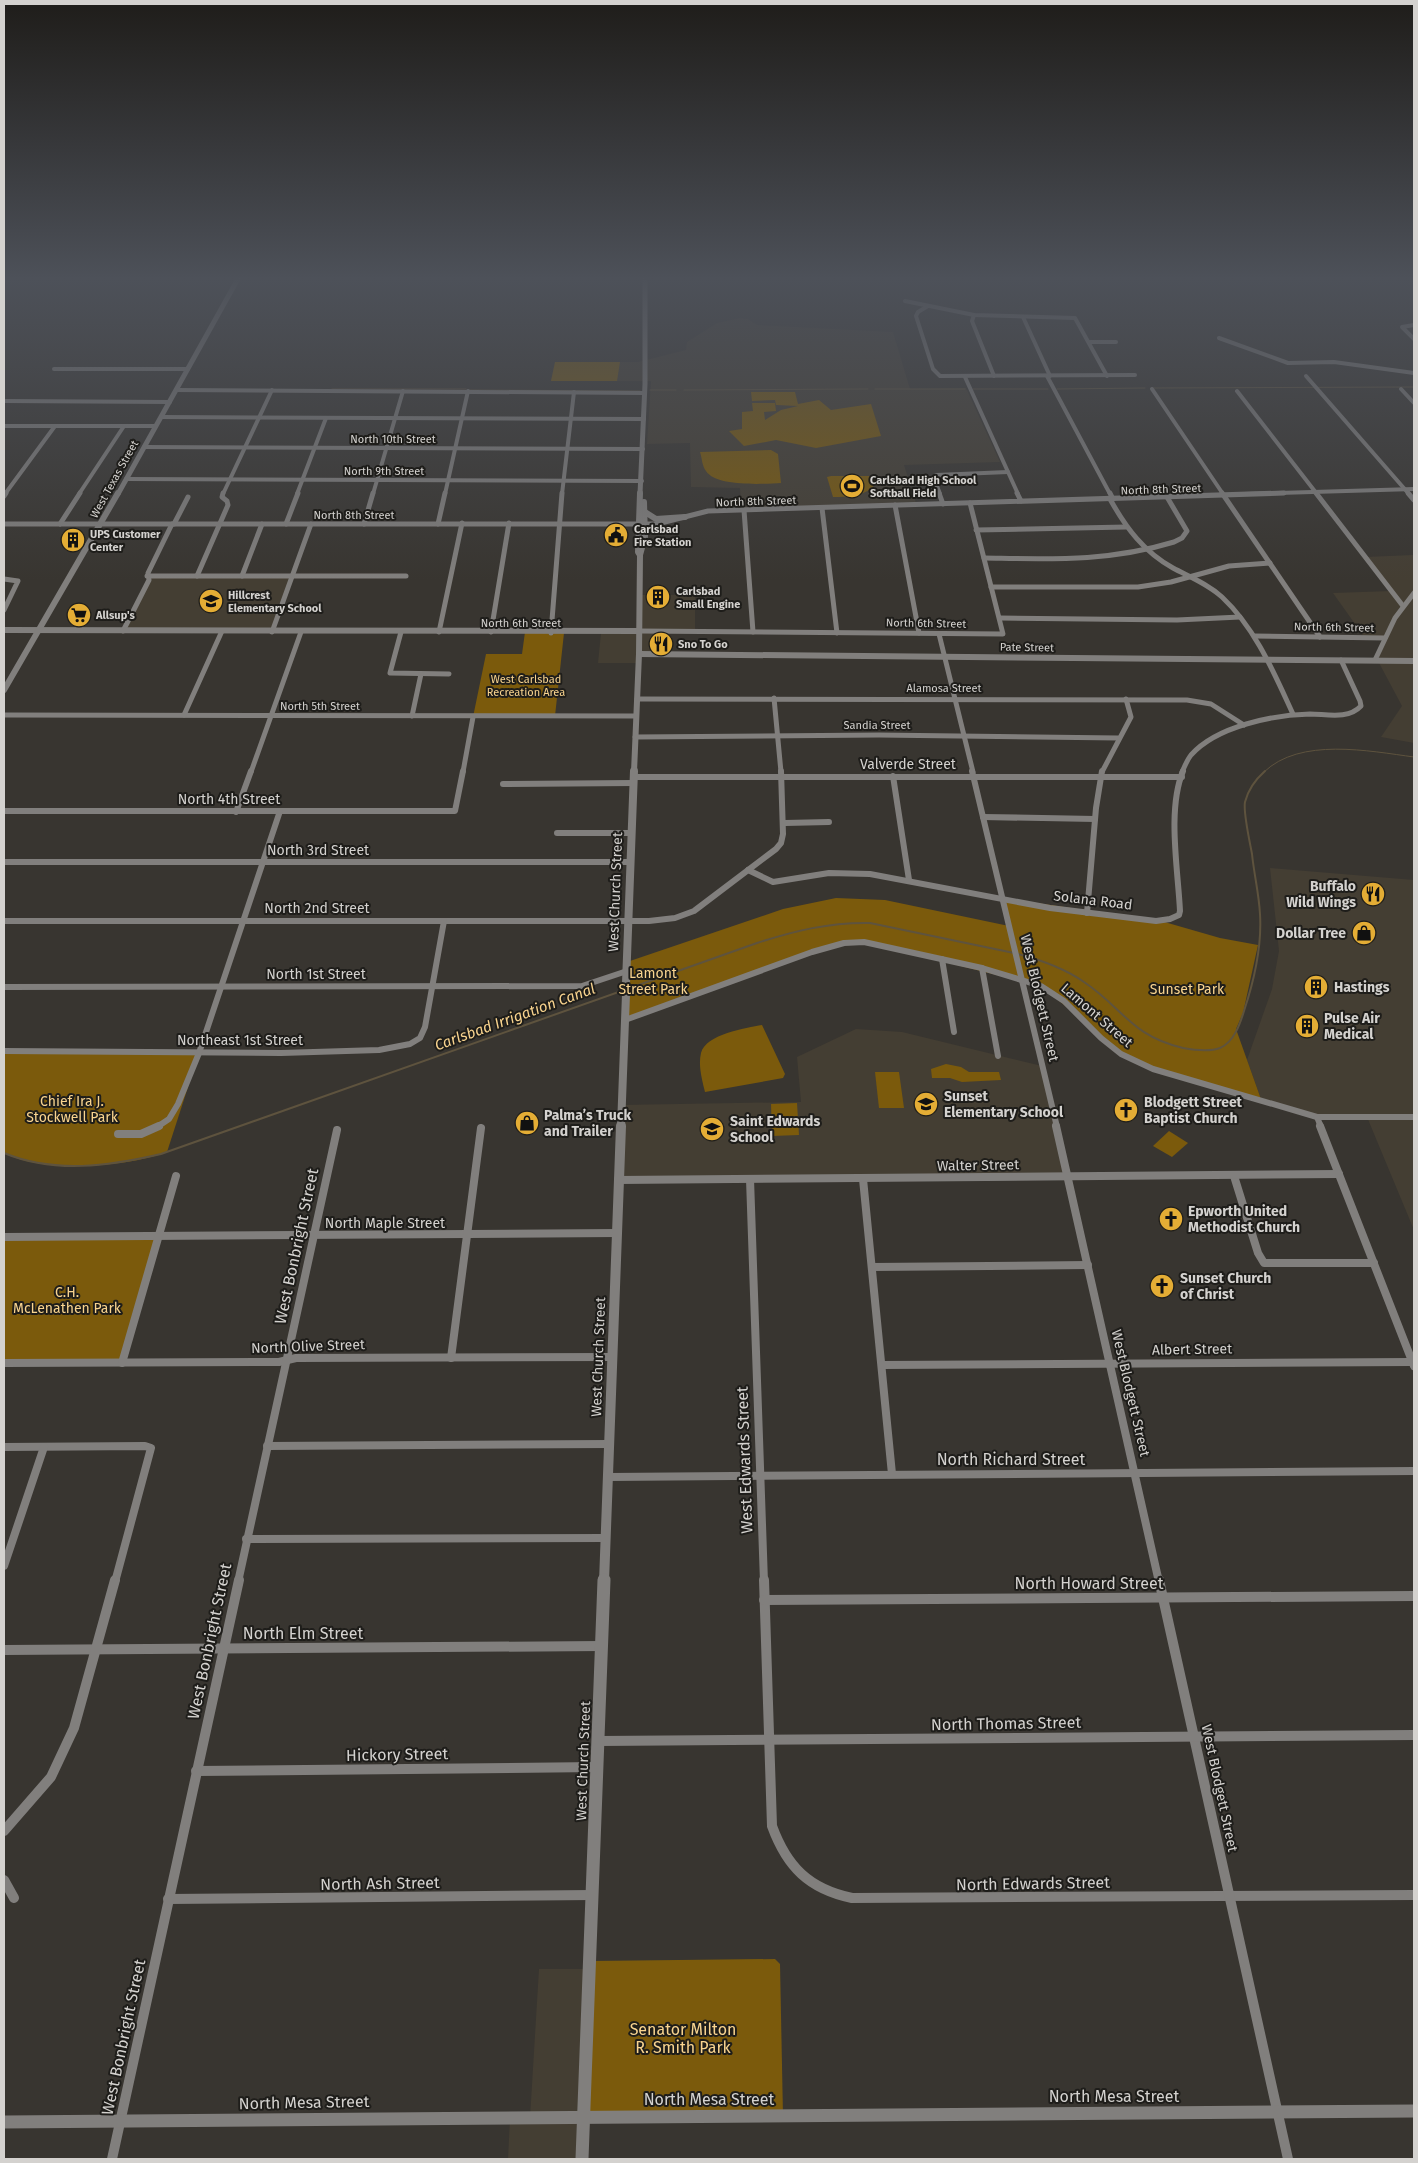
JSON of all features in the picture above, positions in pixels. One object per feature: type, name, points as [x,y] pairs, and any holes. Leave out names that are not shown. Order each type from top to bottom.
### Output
[{"type":"street","name":"West Texas Street","points":[[4,690],[101,524],[183,378]]},
{"type":"street","name":"West Church Street","points":[[642,524],[645,378]]},
{"type":"street","points":[[966,378],[1021,501]]},
{"type":"street","points":[[1049,378],[1126,528],[1145,549],[1164,563],[1220,594],[1254,636],[1293,714]]},
{"type":"street","points":[[1308,378],[1414,500]]},
{"type":"street","points":[[1401,389],[1414,403]]},
{"type":"street","points":[[176,390],[645,393]]},
{"type":"street","points":[[197,576],[228,504],[222,497],[272,390]]},
{"type":"street","points":[[1152,390],[1320,638]]},
{"type":"street","points":[[364,524],[403,391]]},
{"type":"street","points":[[1237,391],[1403,606]]},
{"type":"street","points":[[438,524],[468,392]]},
{"type":"street","points":[[551,633],[567,448],[574,392]]},
{"type":"street","points":[[4,401],[170,402]]},
{"type":"street","points":[[161,417],[644,419]]},
{"type":"street","points":[[286,524],[326,418]]},
{"type":"street","points":[[4,426],[156,426]]},
{"type":"street","points":[[4,496],[54,426]]},
{"type":"street","points":[[60,524],[124,426]]},
{"type":"street","name":"North 10th Street","points":[[144,447],[643,449]]},
{"type":"street","points":[[943,504],[934,478],[936,475],[1008,472]]},
{"type":"street","name":"North 9th Street","points":[[126,479],[642,481]]},
{"type":"street","name":"West Church Street","points":[[582,2159],[609,1477],[618,1180],[630,921],[639,654],[640,555],[638,552],[645,512],[644,484],[642,481]]},
{"type":"street","name":"North 8th Street","points":[[4,524],[642,524],[665,523],[704,511],[1414,489]]},
{"type":"street","points":[[124,631],[149,580],[147,576],[188,497]]},
{"type":"street","points":[[984,558],[1091,558],[1145,549],[1177,541],[1187,533],[1185,524],[1167,497]]},
{"type":"street","points":[[970,503],[1000,618],[1177,620],[1240,617]]},
{"type":"street","points":[[895,505],[919,633]]},
{"type":"street","points":[[822,508],[837,633]]},
{"type":"street","points":[[744,510],[753,632]]},
{"type":"street","points":[[645,512],[656,519],[685,517]]},
{"type":"street","points":[[242,576],[262,524]]},
{"type":"street","points":[[272,632],[311,524]]},
{"type":"street","points":[[439,632],[462,524]]},
{"type":"street","points":[[491,632],[509,524]]},
{"type":"street","points":[[976,530],[1126,528]]},
{"type":"street","points":[[991,587],[1138,587],[1172,582],[1229,566],[1270,563]]},
{"type":"street","points":[[147,576],[406,576]]},
{"type":"street","points":[[4,579],[18,582],[4,610]]},
{"type":"street","points":[[1375,660],[1403,606],[1414,593]]},
{"type":"street","name":"North 6th Street","points":[[40,630],[1003,634],[1000,618]]},
{"type":"street","points":[[4,630],[40,630]]},
{"type":"street","points":[[184,715],[222,631]]},
{"type":"street","points":[[236,812],[301,632]]},
{"type":"street","points":[[401,632],[389,672],[449,674]]},
{"type":"street","name":"West Blodgett Street","points":[[939,634],[1003,898],[1111,1364],[1288,2159]]},
{"type":"street","name":"North 6th Street","points":[[1254,636],[1385,638]]},
{"type":"street","name":"Pate Street","points":[[639,654],[1414,661]]},
{"type":"street","name":"Solana Road","points":[[748,870],[773,882],[816,874],[843,872],[870,874],[1087,913],[1162,921],[1179,915],[1176,817],[1182,777],[1187,761],[1197,750],[1215,738],[1244,725],[1293,714],[1351,713],[1359,708],[1360,701],[1340,660]]},
{"type":"street","points":[[412,716],[422,674]]},
{"type":"street","points":[[630,921],[673,919],[686,916],[710,900],[780,844],[785,823],[774,698]]},
{"type":"street","name":"Alamosa Street","points":[[637,700],[954,698],[1201,701],[1221,709],[1244,725]]},
{"type":"street","points":[[1087,913],[1100,776],[1118,738],[1131,717],[1126,700]]},
{"type":"street","name":"North 5th Street","points":[[4,715],[636,716]]},
{"type":"street","name":"North 4th Street","points":[[4,811],[455,811],[473,717]]},
{"type":"street","name":"Sandia Street","points":[[635,737],[963,735],[1118,738]]},
{"type":"street","name":"Valverde Street","points":[[503,784],[780,775],[1182,777]]},
{"type":"street","points":[[893,776],[909,880]]},
{"type":"street","points":[[118,1134],[148,1132],[169,1119],[178,1104],[199,1053],[280,811]]},
{"type":"street","points":[[983,817],[1095,819]]},
{"type":"street","points":[[785,823],[829,822]]},
{"type":"street","points":[[557,833],[632,833]]},
{"type":"street","name":"North 3rd Street","points":[[4,862],[631,862]]},
{"type":"street","name":"North 2nd Street","points":[[4,921],[630,921]]},
{"type":"street","name":"Northeast 1st Street","points":[[4,1051],[320,1053],[379,1050],[403,1046],[417,1040],[423,1034],[444,921]]},
{"type":"street","name":"Lamont Street","points":[[625,1020],[800,956],[844,943],[864,942],[982,968],[1041,986],[1055,994],[1105,1042],[1140,1065],[1317,1117],[1414,1117]]},
{"type":"street","points":[[942,959],[954,1032]]},
{"type":"street","points":[[982,968],[998,1056]]},
{"type":"street","name":"North 1st Street","points":[[4,987],[582,986],[627,971]]},
{"type":"street","points":[[1317,1117],[1413,1364]]},
{"type":"street","points":[[451,1358],[481,1128]]},
{"type":"street","name":"West Bonbright Street","points":[[112,2159],[337,1130]]},
{"type":"street","name":"Walter Street","points":[[618,1180],[1339,1174]]},
{"type":"street","points":[[122,1363],[176,1176]]},
{"type":"street","points":[[1234,1176],[1258,1253],[1264,1263],[1374,1263]]},
{"type":"street","points":[[863,1178],[892,1474]]},
{"type":"street","name":"West Edwards Street","points":[[750,1179],[768,1740]]},
{"type":"street","name":"North Maple Street","points":[[4,1238],[616,1234]]},
{"type":"street","points":[[872,1267],[1088,1265]]},
{"type":"street","name":"North Olive Street","points":[[4,1364],[279,1362],[296,1358],[613,1358]]},
{"type":"street","name":"Albert Street","points":[[882,1365],[1413,1364]]},
{"type":"street","points":[[267,1446],[610,1444]]},
{"type":"street","points":[[4,1447],[151,1448],[74,1728],[60,1762],[37,1795],[4,1831]]},
{"type":"street","points":[[4,1566],[44,1447]]},
{"type":"street","name":"North Richard Street","points":[[609,1477],[1414,1471]]},
{"type":"street","points":[[246,1540],[606,1538]]},
{"type":"street","name":"North Howard Street","points":[[764,1600],[1414,1596]]},
{"type":"street","name":"North Elm Street","points":[[4,1650],[602,1646]]},
{"type":"street","name":"North Thomas Street","points":[[598,1741],[1414,1735]]},
{"type":"street","name":"North Edwards Street","points":[[768,1740],[772,1826],[776,1840],[783,1853],[801,1876],[821,1890],[832,1894],[852,1898],[895,1900],[1414,1896]]},
{"type":"street","name":"Hickory Street","points":[[196,1770],[598,1767]]},
{"type":"street","points":[[4,1880],[14,1898]]},
{"type":"street","name":"North Ash Street","points":[[168,1899],[593,1895]]},
{"type":"street","name":"North Mesa Street","points":[[4,2122],[1414,2111]]},
{"type":"shaded area","points":[[552,378],[907,378],[910,389],[966,388],[1000,462],[904,465],[916,503],[741,508],[740,488],[691,487],[690,443],[647,444],[651,381],[551,381]]},
{"type":"shaded area","points":[[1413,555],[1414,743],[1381,737],[1402,706],[1378,661],[1375,660],[1384,638],[1365,638],[1333,593],[1391,591],[1365,557]]},
{"type":"shaded area","name":"Hillcrest Elementary School","points":[[147,576],[293,576],[272,632],[123,631],[149,580]]},
{"type":"shaded area","points":[[639,595],[695,595],[695,632],[667,631],[666,654],[639,654],[638,663],[598,663],[601,633],[639,631]]},
{"type":"shaded area","points":[[1270,868],[1414,880],[1414,1230],[1367,1117],[1324,1118],[1262,1102],[1247,1060],[1272,989],[1279,951]]},
{"type":"shaded area","name":"Sunset Elementary School","points":[[856,1029],[902,1032],[1042,1066],[1067,1177],[618,1180],[621,1105],[801,1102],[797,1057]]},
{"type":"shaded area","points":[[539,1969],[590,1969],[582,2159],[508,2159],[510,2118],[530,2118]]},
{"type":"green space","points":[[552,378],[617,378],[617,381],[551,381]]},
{"type":"green space","points":[[751,392],[795,392],[798,404],[819,400],[831,410],[871,404],[881,436],[816,448],[776,440],[744,446],[729,431],[742,429],[742,412],[753,411],[752,403],[775,403],[776,411],[764,412],[765,420],[781,410],[798,406],[776,405],[775,400],[752,401]]},
{"type":"green space","points":[[771,450],[778,454],[781,483],[741,483],[720,480],[711,476],[706,471],[700,452]]},
{"type":"green space","name":"Carlsbad High School Softball Field","points":[[876,476],[876,482],[873,487],[861,494],[833,497],[827,477]]},
{"type":"green space","name":"West Carlsbad Recreation Area","points":[[525,632],[564,633],[555,716],[473,717],[486,654],[522,654]]},
{"type":"green space","points":[[836,898],[885,900],[1009,926],[1003,898],[1161,921],[1220,938],[1258,945],[1243,1013],[1236,1029],[1262,1102],[1131,1060],[1041,986],[864,942],[844,943],[625,1020],[627,962],[783,909]]},
{"type":"green space","points":[[762,1025],[785,1074],[783,1078],[705,1092],[700,1062],[704,1046],[727,1033]]},
{"type":"green space","name":"Chief Ira J. Stockwell Park","points":[[4,1051],[199,1053],[167,1152],[150,1157],[108,1164],[62,1166],[21,1160],[4,1153]]},
{"type":"green space","points":[[946,1064],[961,1067],[969,1072],[999,1072],[1001,1080],[962,1082],[950,1078],[932,1078],[931,1069]]},
{"type":"green space","points":[[875,1072],[899,1072],[904,1108],[879,1108]]},
{"type":"green space","points":[[797,1103],[799,1135],[772,1136],[771,1104]]},
{"type":"green space","points":[[1169,1131],[1188,1143],[1172,1157],[1153,1146]]},
{"type":"green space","name":"C.H. McLenathen Park","points":[[158,1236],[122,1363],[4,1363],[4,1240]]},
{"type":"green space","name":"Senator Milton R. Smith Park","points":[[775,1959],[780,1964],[783,2116],[583,2118],[591,1961]]},
{"type":"waterway","points":[[1153,388],[1414,387]]},
{"type":"waterway","points":[[1057,389],[1145,388]]},
{"type":"waterway","points":[[332,389],[466,389]]},
{"type":"waterway","points":[[684,390],[868,389]]},
{"type":"waterway","points":[[875,389],[965,389]]},
{"type":"waterway","points":[[973,389],[1048,389]]},
{"type":"waterway","points":[[470,390],[640,391]]},
{"type":"waterway","points":[[650,390],[676,390]]},
{"type":"waterway","name":"Carlsbad Irrigation Canal","points":[[1264,772],[1279,761],[1296,754],[1315,750],[1356,750],[1414,757]]},
{"type":"waterway","name":"Carlsbad Irrigation Canal","points":[[1018,954],[1052,965],[1076,977],[1097,992],[1139,1029],[1165,1043],[1183,1048],[1202,1050],[1216,1049],[1225,1045],[1233,1037],[1241,1021],[1251,988],[1258,951],[1259,906],[1245,802],[1250,789],[1264,772]]},
{"type":"waterway","name":"Carlsbad Irrigation Canal","points":[[4,1153],[23,1160],[62,1166],[122,1162],[161,1154],[757,943],[812,928],[870,923],[1014,953]]},
{"type":"place","name":"Carlsbad High School Softball Field","points":[[852,486]]},
{"type":"place","name":"Carlsbad Fire Station","points":[[616,535]]},
{"type":"place","name":"UPS Customer Center","points":[[73,540]]},
{"type":"place","name":"Carlsbad Small Engine","points":[[658,597]]},
{"type":"place","name":"Hillcrest Elementary School","points":[[211,601]]},
{"type":"place","name":"Allsup's","points":[[79,615]]},
{"type":"place","name":"Sno To Go","points":[[661,644]]},
{"type":"place","name":"Buffalo Wild Wings","points":[[1373,894]]},
{"type":"place","name":"Dollar Tree","points":[[1364,933]]},
{"type":"place","name":"Hastings","points":[[1316,987]]},
{"type":"place","name":"Pulse Air Medical","points":[[1307,1026]]},
{"type":"place","name":"Sunset Elementary School","points":[[926,1104]]},
{"type":"place","name":"Blodgett Street Baptist Church","points":[[1126,1110]]},
{"type":"place","name":"Palma’s Truck and Trailer","points":[[527,1123]]},
{"type":"place","name":"Saint Edwards School","points":[[712,1129]]},
{"type":"place","name":"Epworth United Methodist Church","points":[[1171,1219]]},
{"type":"place","name":"Sunset Church of Christ","points":[[1162,1286]]},
{"type":"park label","name":"Lamont Street Park","points":[[653,982]]},
{"type":"park label","name":"Sunset Park","points":[[1187,989]]}]
